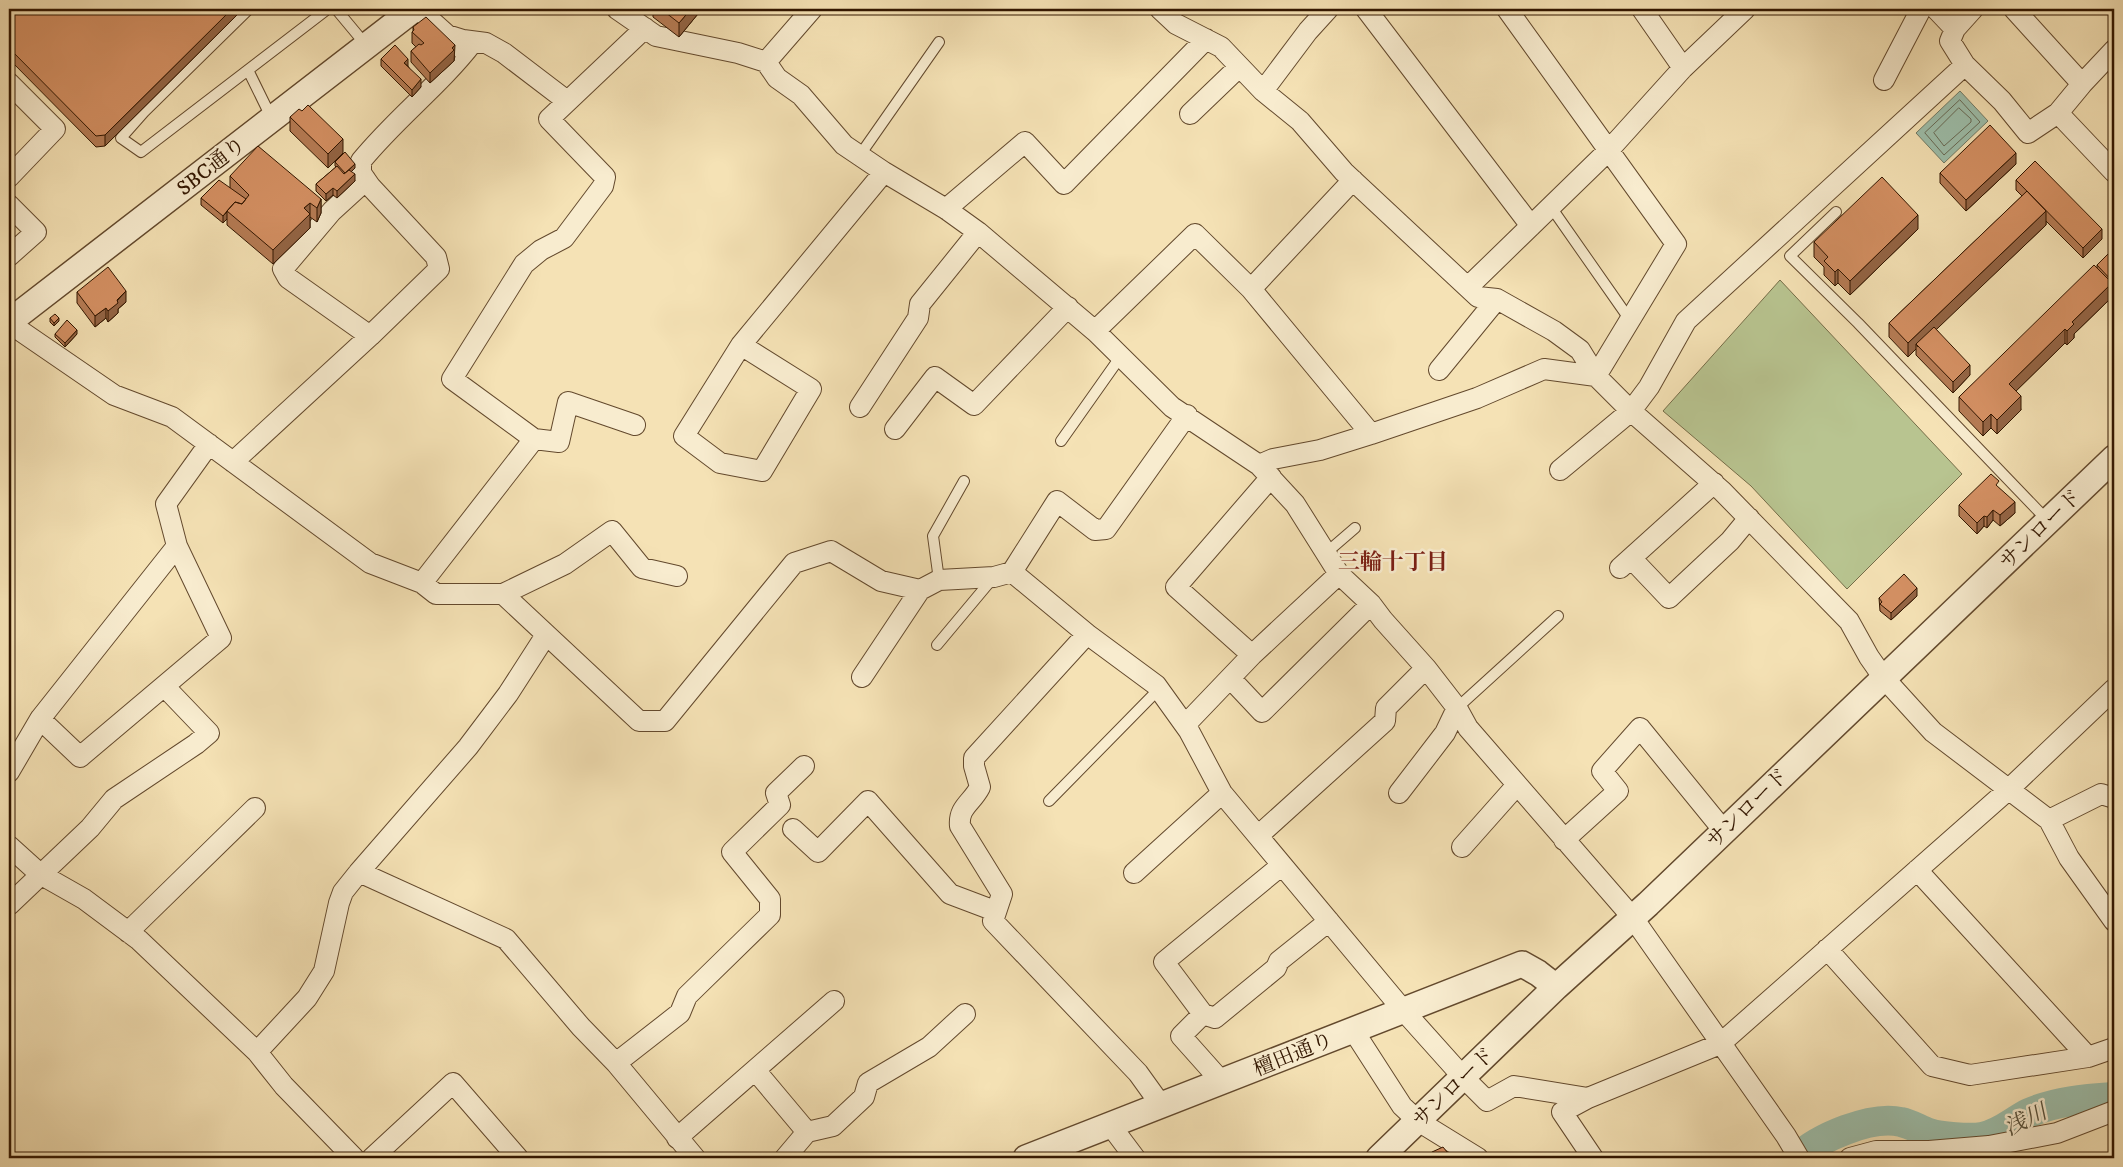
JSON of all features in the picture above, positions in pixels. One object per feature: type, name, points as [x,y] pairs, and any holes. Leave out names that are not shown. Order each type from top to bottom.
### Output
[{"type":"street","name":"SBC通り","points":[[9,322],[414,9]]},
{"type":"street","points":[[418,9],[447,35],[473,42],[486,43],[504,53],[567,101]]},
{"type":"street","points":[[617,9],[656,36],[738,53],[766,62],[777,78],[801,95],[844,145],[884,172],[946,209],[978,232],[1095,331],[1172,406],[1265,471],[1295,504],[1339,574],[1371,604],[1426,668],[1457,708],[1468,728],[1632,918],[1786,1136],[1799,1158]]},
{"type":"street","points":[[766,62],[812,9]]},
{"type":"street","points":[[1160,9],[1176,24],[1220,47],[1263,92],[1300,121],[1353,180],[1478,297],[1497,299],[1554,331],[1580,350],[1596,376],[1631,411],[1714,483],[1849,621],[1869,657],[1883,677],[1933,732],[2049,820],[2069,858],[2114,921]]},
{"type":"street","points":[[1263,92],[1308,31],[1328,9]]},
{"type":"street","points":[[1366,9],[1531,226]]},
{"type":"street","points":[[1507,9],[1676,244],[1596,376]]},
{"type":"street","points":[[1642,9],[1684,68]]},
{"type":"street","points":[[1468,287],[1608,151],[1684,68],[1745,9]]},
{"type":"street","points":[[1884,80],[1921,9]]},
{"type":"street","points":[[1936,9],[1955,28]]},
{"type":"street","points":[[1973,9],[1955,28],[1950,40],[1964,65],[2002,101],[2028,133],[2058,113],[2114,50]]},
{"type":"street","points":[[2014,9],[2082,84]]},
{"type":"street","points":[[635,425],[568,402],[559,442],[534,439],[452,379],[524,264],[541,250],[564,238],[604,186],[605,176],[548,119],[645,28]]},
{"type":"street","points":[[946,209],[1024,142],[1064,184],[1206,39]]},
{"type":"street","points":[[233,462],[370,336],[439,269],[436,257],[397,218],[366,180],[362,173],[361,160],[379,139],[432,88],[473,42]]},
{"type":"street","points":[[1560,470],[1631,411],[1649,387],[1686,321],[1964,65]]},
{"type":"street","points":[[1190,114],[1239,67]]},
{"type":"street","points":[[9,83],[55,129],[9,177]]},
{"type":"street","points":[[2058,113],[2114,172]]},
{"type":"street","points":[[741,345],[812,389],[762,471],[720,462],[684,436],[741,345],[884,172]]},
{"type":"street","points":[[366,180],[332,211],[283,269],[288,278],[370,336]]},
{"type":"street","points":[[1251,289],[1353,180]]},
{"type":"street","points":[[9,205],[36,232],[9,256]]},
{"type":"street","points":[[860,407],[918,318],[920,304],[978,232]]},
{"type":"street","points":[[1095,331],[1195,234],[1251,289],[1371,434]]},
{"type":"street","points":[[1439,370],[1497,299]]},
{"type":"street","points":[[895,429],[935,377],[974,405],[1068,307]]},
{"type":"street","points":[[9,322],[114,395],[172,417],[370,563],[422,583],[436,594],[503,594],[565,564],[612,531],[642,568],[677,576]]},
{"type":"street","points":[[1252,655],[1176,587],[1273,459],[1320,450],[1371,434],[1477,398],[1544,370],[1596,376]]},
{"type":"street","points":[[1003,575],[1057,501],[1094,530],[1106,529],[1187,415]]},
{"type":"street","points":[[422,583],[534,439]]},
{"type":"street","points":[[40,719],[80,756],[221,638],[177,546],[166,504],[209,444]]},
{"type":"street","name":"サンロード","points":[[1380,1158],[1556,987],[1724,831],[1883,677],[2048,522],[2111,467]]},
{"type":"street","points":[[1714,483],[1626,563],[1669,598],[1730,541],[1749,518]]},
{"type":"street","points":[[9,772],[40,719],[177,546]]},
{"type":"street","points":[[503,594],[639,721],[665,721],[794,563],[831,551],[881,581],[920,590]]},
{"type":"street","points":[[1185,725],[1252,655],[1339,574]]},
{"type":"street","points":[[862,677],[920,590],[939,580],[1003,575],[1156,685],[1185,725],[1222,793],[1403,1010],[1487,1101],[1514,1086],[1588,1098]]},
{"type":"street","points":[[1230,678],[1262,712],[1371,604]]},
{"type":"street","points":[[1087,634],[974,758],[974,766],[980,787],[975,797],[961,811],[959,816],[960,826],[1002,894],[994,922],[1138,1073],[1161,1105]]},
{"type":"street","points":[[257,1052],[307,998],[324,971],[339,903],[344,892],[359,872],[468,747],[508,694],[546,635]]},
{"type":"street","points":[[1258,836],[1385,720],[1386,708],[1426,668]]},
{"type":"street","points":[[9,905],[90,828],[114,799],[196,744],[209,733],[164,686]]},
{"type":"street","points":[[1593,1158],[1562,1112],[1588,1098],[1720,1044],[2008,790],[2114,689]]},
{"type":"street","points":[[1399,793],[1445,733],[1457,708]]},
{"type":"street","points":[[1564,840],[1618,792],[1602,771],[1640,728],[1724,831]]},
{"type":"street","points":[[616,1063],[680,1013],[687,996],[770,915],[770,900],[732,852],[780,804],[776,793],[804,766]]},
{"type":"street","points":[[1462,847],[1516,784]]},
{"type":"street","points":[[1134,873],[1222,793]]},
{"type":"street","points":[[2049,820],[2101,794],[2114,798]]},
{"type":"street","points":[[793,829],[818,852],[868,801],[950,894],[996,911]]},
{"type":"street","points":[[128,932],[255,808]]},
{"type":"street","points":[[9,846],[40,874],[84,899],[140,940],[257,1052],[284,1086],[354,1158]]},
{"type":"street","points":[[1282,864],[1164,962],[1203,1014],[1215,1018],[1276,968],[1279,961],[1329,920]]},
{"type":"street","points":[[1917,870],[2088,1058]]},
{"type":"street","points":[[359,872],[506,939],[581,1027],[616,1063],[695,1158]]},
{"type":"street","points":[[1827,949],[1932,1066],[1970,1075],[2088,1058],[2114,1048]]},
{"type":"street","name":"檀田通り","points":[[1029,1158],[1522,964],[1538,973],[1556,987]]},
{"type":"street","points":[[677,1138],[834,1001]]},
{"type":"street","points":[[785,1158],[807,1132],[833,1126],[864,1097],[868,1083],[929,1047],[965,1014]]},
{"type":"street","points":[[1203,1014],[1181,1036],[1222,1082]]},
{"type":"street","points":[[1353,1030],[1402,1106],[1418,1121],[1478,1158]]},
{"type":"street","points":[[755,1070],[807,1132]]},
{"type":"street","points":[[372,1158],[453,1083],[518,1158]]},
{"type":"street","points":[[1850,1158],[1876,1151],[1989,1146],[2057,1133],[2114,1111]]},
{"type":"street","points":[[1111,1126],[1135,1158]]},
{"type":"lane","points":[[249,9],[144,112],[121,138],[141,152],[326,10]]},
{"type":"lane","points":[[336,9],[366,45]]},
{"type":"lane","points":[[860,155],[939,42]]},
{"type":"lane","points":[[248,70],[272,119]]},
{"type":"lane","points":[[1550,207],[1630,320]]},
{"type":"lane","points":[[1836,212],[1790,256],[1858,322],[2048,522]]},
{"type":"lane","points":[[1061,441],[1121,356]]},
{"type":"lane","points":[[939,580],[933,536],[964,481]]},
{"type":"lane","points":[[1326,553],[1355,528]]},
{"type":"lane","points":[[936,645],[1003,575]]},
{"type":"lane","points":[[1457,708],[1558,616]]},
{"type":"lane","points":[[1049,801],[1159,689]]},
{"type":"green space","points":[[1780,280],[1962,474],[1847,589],[1751,486],[1663,411]]},
{"type":"water","points":[[1960,91],[1988,121],[1944,163],[1916,133]]},
{"type":"building","points":[[9,9],[232,9],[105,135],[96,136],[9,48]]},
{"type":"building","points":[[661,9],[691,9],[679,23]]},
{"type":"building","points":[[426,17],[455,45],[452,48],[454,50],[430,73],[411,51],[419,44],[424,43],[412,32],[414,30],[413,27]]},
{"type":"building","points":[[395,45],[408,59],[404,63],[421,79],[412,90],[381,59]]},
{"type":"building","points":[[308,105],[343,139],[328,154],[290,117],[299,109],[302,111]]},
{"type":"building","points":[[1990,125],[2016,153],[1966,200],[1940,173]]},
{"type":"building","points":[[258,146],[321,199],[317,208],[310,203],[304,208],[310,214],[273,250],[227,211],[235,202],[242,204],[249,195],[230,176]]},
{"type":"building","points":[[345,152],[355,164],[345,173],[335,162]]},
{"type":"building","points":[[2035,161],[2102,229],[2083,248],[2016,180]]},
{"type":"building","points":[[337,166],[344,174],[349,170],[355,174],[337,191],[333,188],[326,194],[316,184]]},
{"type":"building","points":[[1882,177],[1918,215],[1850,281],[1838,269],[1835,272],[1824,261],[1828,257],[1814,242]]},
{"type":"building","points":[[219,180],[246,199],[242,204],[235,202],[223,216],[201,198]]},
{"type":"building","points":[[2027,191],[2046,211],[1908,343],[1889,323]]},
{"type":"building","points":[[2114,248],[2114,283],[2097,265]]},
{"type":"building","points":[[2094,265],[2112,283],[2072,322],[2074,324],[2067,331],[2065,329],[2009,384],[2021,396],[1997,420],[1991,414],[1983,422],[1959,397]]},
{"type":"building","points":[[108,267],[126,291],[117,300],[118,303],[108,311],[106,308],[95,316],[77,292]]},
{"type":"building","points":[[55,314],[59,318],[54,323],[50,318]]},
{"type":"building","points":[[67,320],[77,330],[65,343],[55,334]]},
{"type":"building","points":[[1934,327],[1970,365],[1953,382],[1916,344]]},
{"type":"building","points":[[1991,474],[1999,481],[1996,485],[2015,502],[2000,515],[1993,510],[1987,517],[1984,516],[1977,523],[1959,505]]},
{"type":"building","points":[[1904,574],[1917,588],[1891,613],[1880,604],[1882,602],[1879,598]]},
{"type":"building","points":[[1443,1147],[1452,1158],[1425,1158],[1432,1152]]},
{"type":"waterway","name":"浅川","points":[[1797,1158],[1806,1150],[1831,1136],[1860,1125],[1875,1122],[1901,1122],[1934,1134],[1977,1138],[1995,1133],[2039,1109],[2060,1103],[2114,1097]]},
{"type":"district","name":"三輪十丁目","points":[[1393,561]]}]
